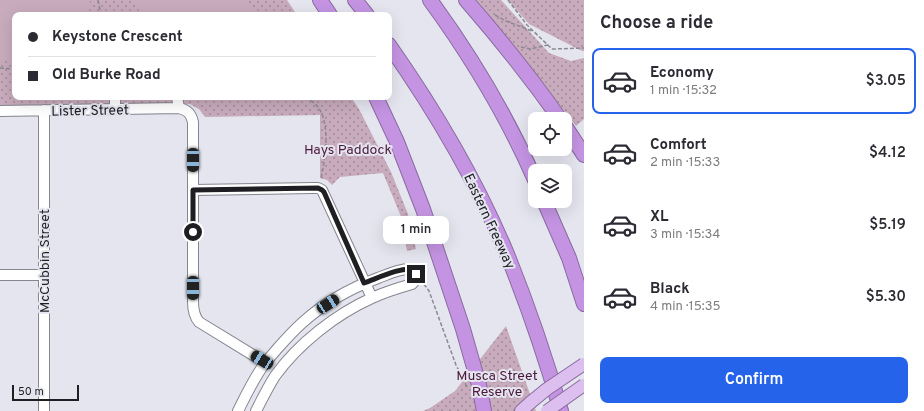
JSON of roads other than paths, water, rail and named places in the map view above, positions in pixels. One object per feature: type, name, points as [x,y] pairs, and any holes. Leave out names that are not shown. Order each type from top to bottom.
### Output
[{"type":"highway","points":[[320,0],[328,12]]},
{"type":"highway","points":[[355,0],[365,12]]},
{"type":"highway","points":[[430,0],[452,31],[496,100],[528,165]]},
{"type":"highway","points":[[466,0],[500,39],[555,112]]},
{"type":"highway","name":"Eastern Freeway","points":[[392,50],[431,108],[471,178],[488,214],[523,295],[561,411]]},
{"type":"highway","points":[[377,100],[397,142],[418,194],[463,329],[474,387],[484,411]]},
{"type":"highway","points":[[572,137],[584,155]]},
{"type":"highway","points":[[547,208],[569,258],[584,304]]},
{"type":"highway","points":[[474,387],[495,411]]},
{"type":"main road","points":[[521,411],[547,389],[584,364]]},
{"type":"main road","points":[[547,411],[584,385]]},
{"type":"street","points":[[115,100],[115,109]]},
{"type":"street","points":[[178,100],[179,108],[191,114],[193,122],[192,302],[194,314],[199,322],[266,363]]},
{"type":"street","name":"Lister Street","points":[[0,111],[179,108]]},
{"type":"street","name":"McCubbin Street","points":[[44,110],[44,411]]},
{"type":"street","points":[[193,190],[318,188],[322,190],[372,298]]},
{"type":"street","points":[[238,411],[248,390],[266,363],[286,339],[319,310],[364,283],[407,269],[414,270],[416,274],[415,281],[412,284],[372,298],[338,316],[321,329],[286,362],[264,395],[256,411]]},
{"type":"street","points":[[0,275],[44,275]]},
{"type":"park label","name":"Hays Paddock","points":[[348,149]]},
{"type":"park label","name":"Musca Street Reserve","points":[[497,384]]}]
